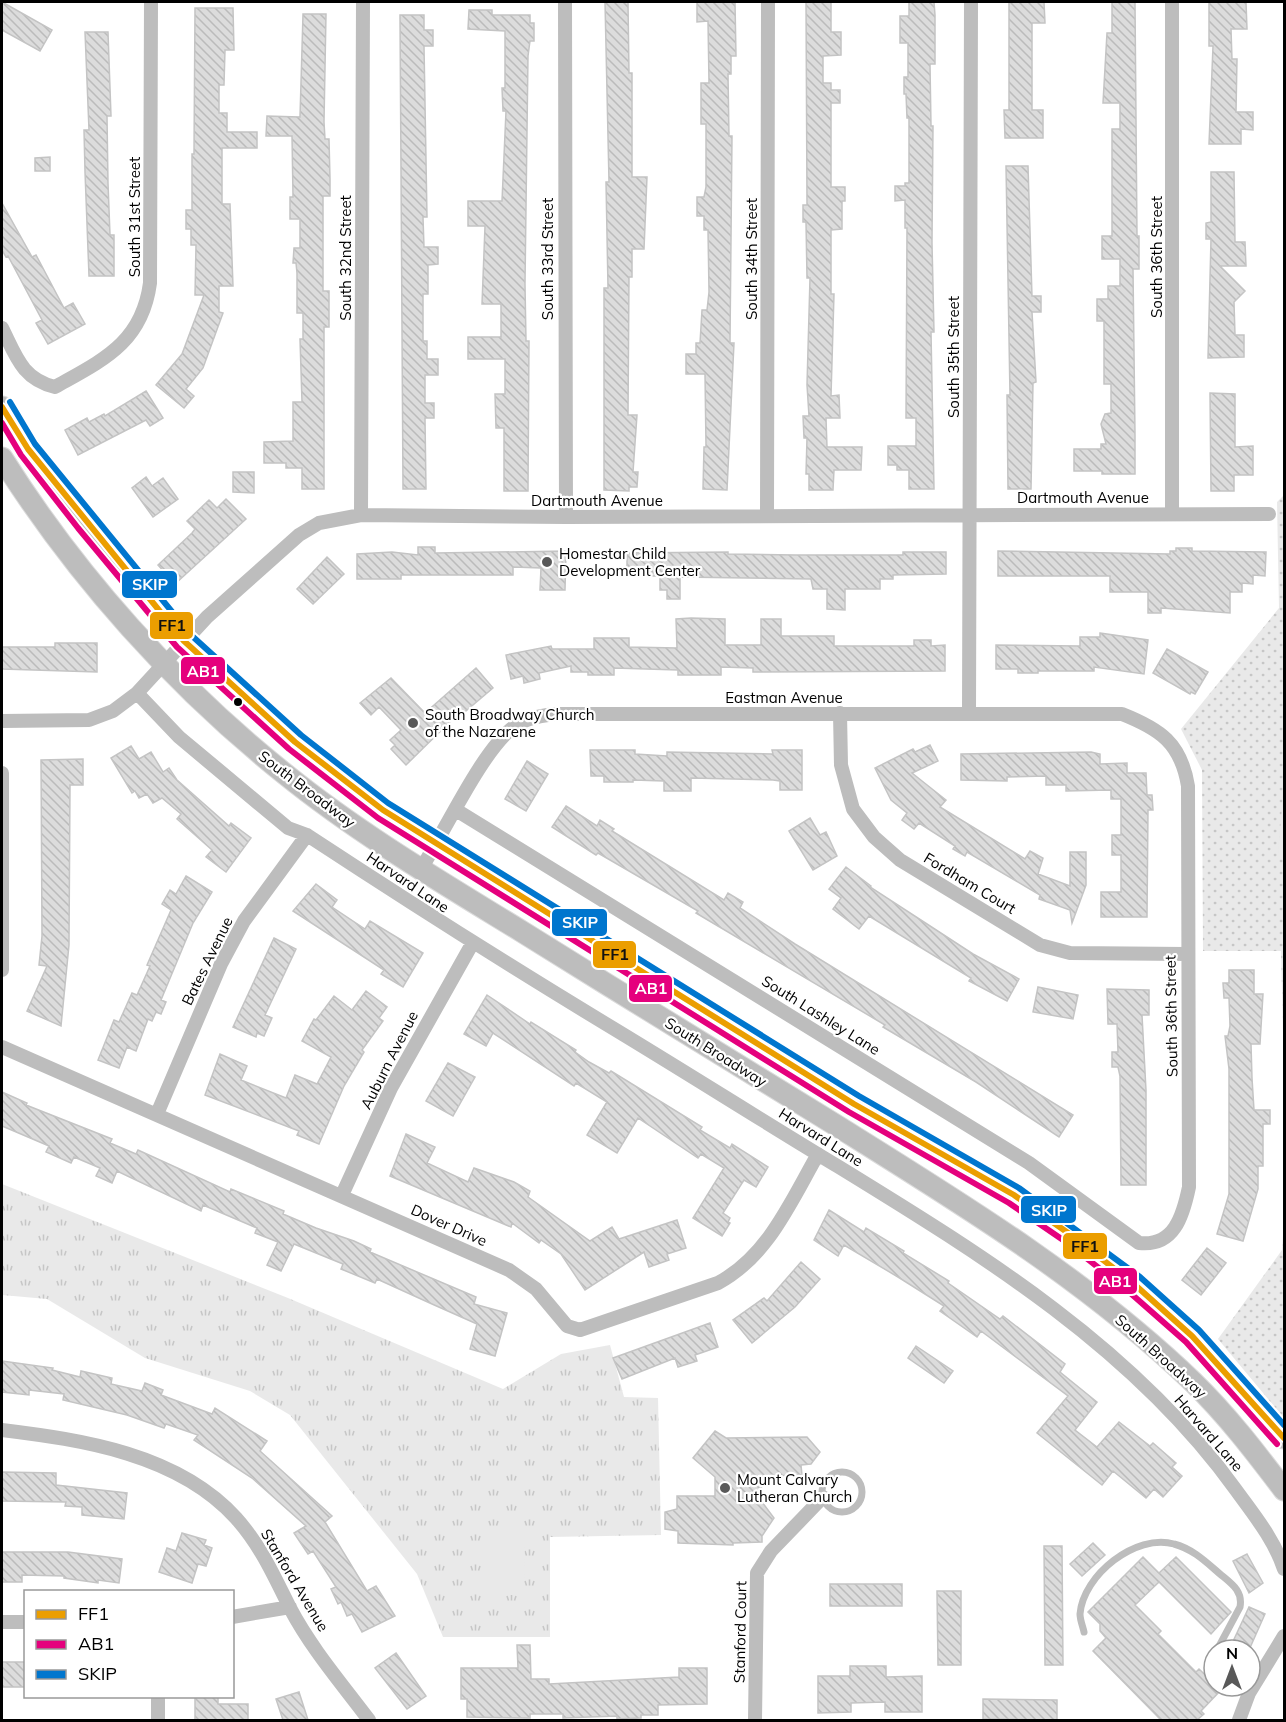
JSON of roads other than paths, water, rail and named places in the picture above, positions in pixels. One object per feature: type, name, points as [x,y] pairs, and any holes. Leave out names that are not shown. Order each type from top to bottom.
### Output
[{"type":"main road","name":"South Broadway","points":[[2,407],[28,449],[184,641],[338,777],[383,810],[854,1104],[1033,1208],[1134,1284],[1192,1336],[1284,1438]]},
{"type":"main road","name":"South Broadway","points":[[2,458],[82,568],[164,664],[216,714],[288,777],[421,869],[1018,1240],[1139,1333],[1196,1385],[1245,1439],[1284,1490]]},
{"type":"street","name":"South 31st Street","points":[[2,328],[26,373],[39,383],[55,387],[103,361],[127,340],[140,323],[148,304],[150,283],[151,2]]},
{"type":"street","name":"South 32nd Street","points":[[361,516],[363,2]]},
{"type":"street","name":"South 33rd Street","points":[[565,2],[566,518]]},
{"type":"street","name":"South 34th Street","points":[[767,516],[768,2]]},
{"type":"street","name":"South 35th Street","points":[[969,712],[971,2]]},
{"type":"street","name":"South 36th Street","points":[[1172,2],[1172,513]]},
{"type":"street","name":"Dartmouth Avenue","points":[[2,721],[89,720],[113,711],[137,693],[184,641],[299,535],[318,523],[361,516],[566,518],[1269,514]]},
{"type":"street","name":"Harvard Lane","points":[[137,693],[179,737],[288,828],[307,834],[472,944],[818,1154],[995,1265],[1072,1323],[1142,1384],[1220,1468],[1269,1535],[1284,1569]]},
{"type":"street","name":"Eastman Avenue","points":[[421,869],[496,742],[516,725],[554,714],[969,712],[1122,714],[1152,726],[1176,749],[1188,786]]},
{"type":"street","name":"Fordham Court","points":[[840,713],[841,765],[853,809],[874,837],[900,860],[1040,945],[1070,953],[1186,954]]},
{"type":"street","points":[[2,773],[2,970]]},
{"type":"street","name":"South 36th Street","points":[[1166,1239],[1184,1208],[1189,1187],[1186,954],[1188,786]]},
{"type":"street","name":"South Lashley Lane","points":[[456,810],[1019,1156],[1139,1243],[1153,1244],[1166,1239]]},
{"type":"street","name":"Bates Avenue","points":[[157,1114],[221,964],[244,921],[307,834]]},
{"type":"street","name":"Auburn Avenue","points":[[342,1195],[391,1088],[472,944]]},
{"type":"street","name":"Dover Drive","points":[[2,1047],[509,1270],[536,1289],[567,1326],[580,1330],[718,1283],[736,1274],[751,1261],[771,1236],[818,1154]]},
{"type":"street","name":"Stanford Avenue","points":[[2,1430],[56,1437],[131,1455],[167,1469],[201,1490],[235,1517],[262,1550],[290,1607],[369,1720]]},
{"type":"street","name":"Stanford Court","points":[[755,1720],[757,1573],[771,1551],[823,1497]]},
{"type":"street","points":[[234,1617],[290,1607]]},
{"type":"street","points":[[2,1622],[24,1622]]},
{"type":"street","points":[[1262,1671],[1284,1636]]},
{"type":"street","points":[[158,1698],[158,1720]]},
{"type":"street","points":[[1239,1720],[1247,1698]]},
{"type":"lane","points":[[837,1472],[855,1476],[861,1486],[858,1503],[849,1510],[842,1511],[830,1507],[823,1497],[827,1479],[837,1472]]},
{"type":"lane","points":[[1084,1632],[1080,1614],[1091,1584],[1109,1566],[1136,1547],[1159,1542],[1191,1550],[1237,1588],[1241,1599],[1240,1607],[1223,1638]]},
{"type":"place","name":"Homestar Child Development Center","points":[[547,562]]},
{"type":"place","name":"South Broadway Church of the Nazarene","points":[[413,723]]},
{"type":"place","name":"Mount Calvary Lutheran Church","points":[[725,1488]]}]
